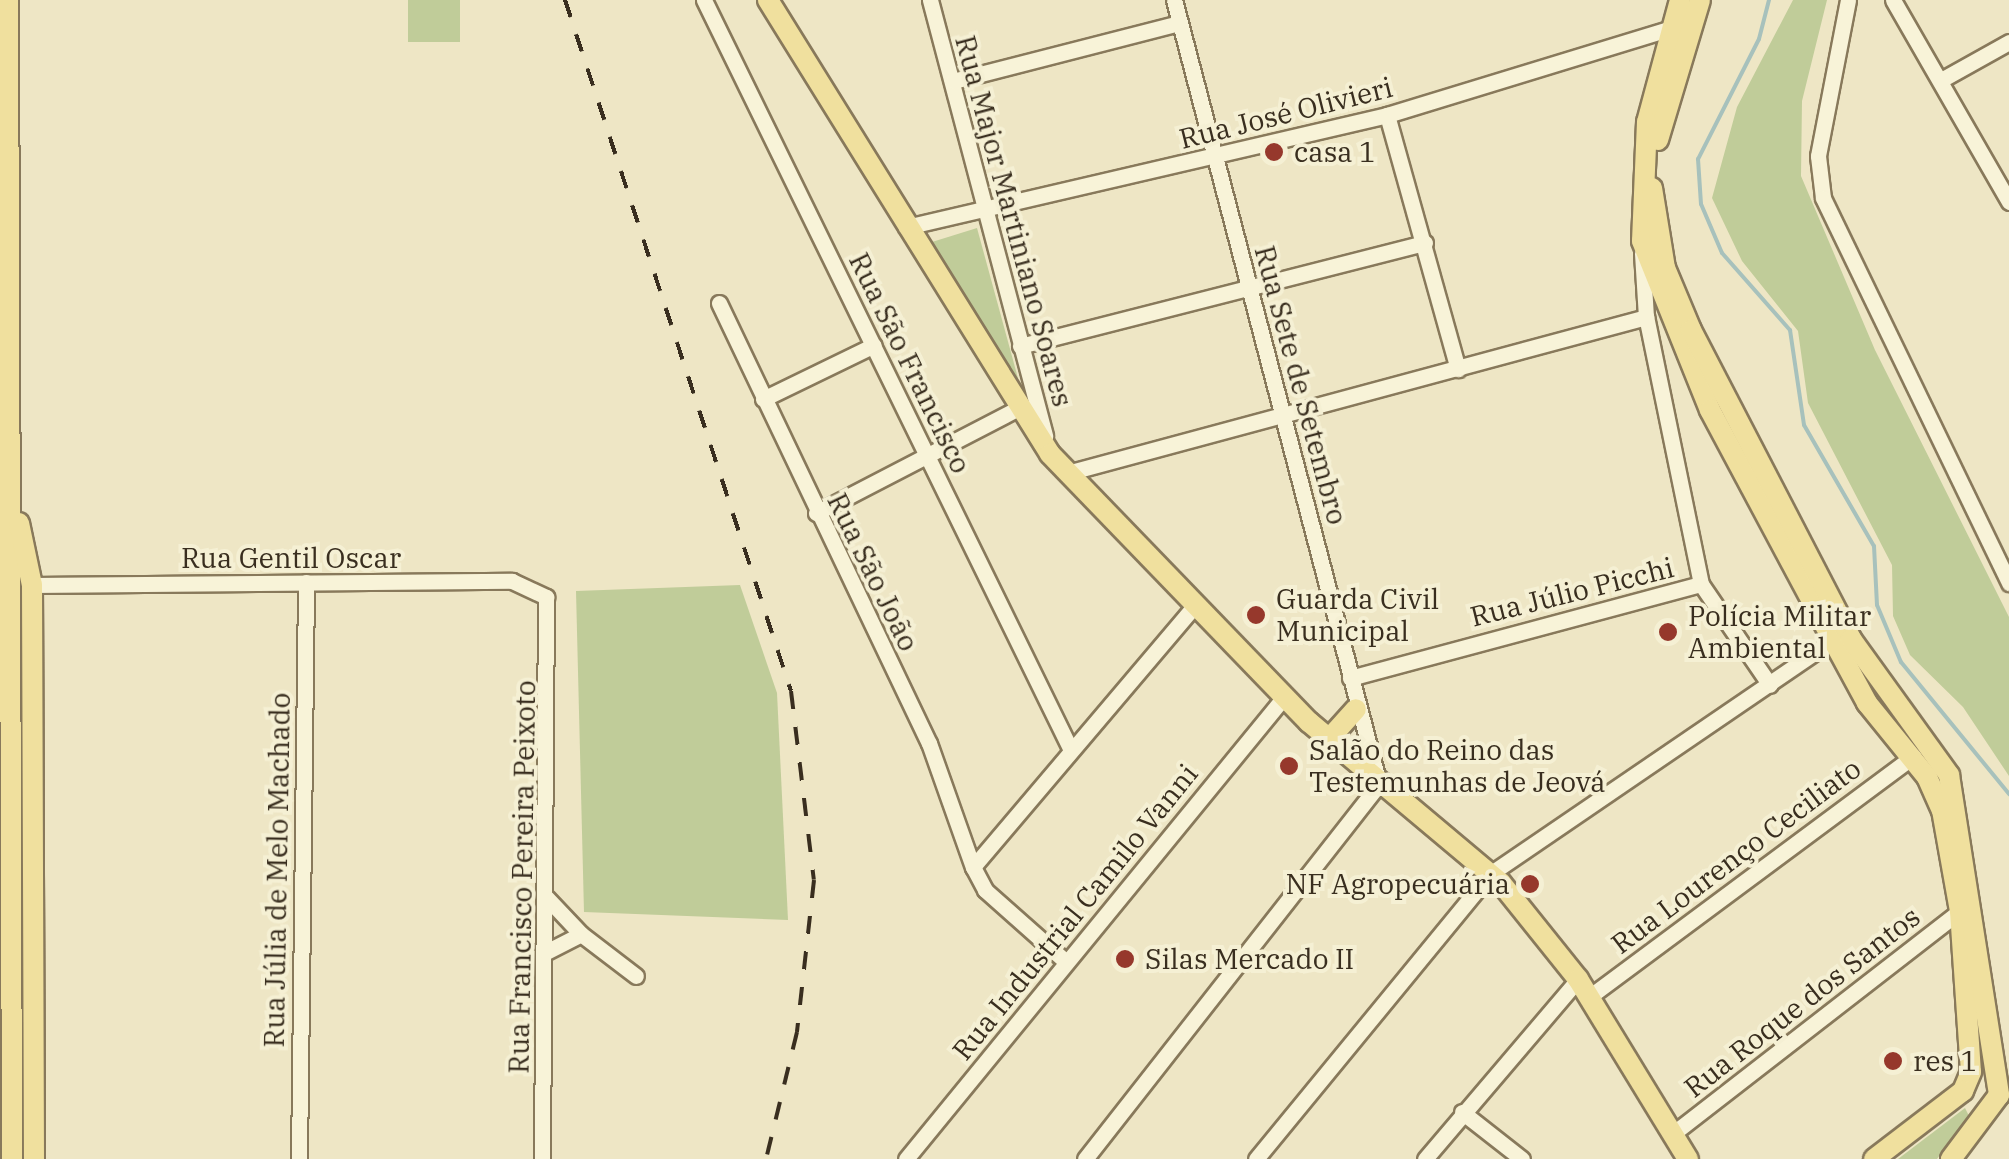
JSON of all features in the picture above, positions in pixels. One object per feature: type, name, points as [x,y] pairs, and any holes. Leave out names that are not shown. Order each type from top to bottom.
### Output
[{"type":"main road","points":[[8,0],[12,1159]]},
{"type":"main road","points":[[768,0],[1016,410],[1050,454],[1194,606],[1329,739],[1490,874],[1583,988],[1676,1132],[1688,1159]]},
{"type":"main road","points":[[1680,0],[1643,154],[1642,241],[1710,410],[1867,702],[1914,756],[1942,810],[1960,911],[1971,1072],[1963,1091],[1874,1159]]},
{"type":"main road","points":[[1700,0],[1660,128],[1657,236],[1691,330],[1851,639],[1953,788],[1998,1096],[1951,1159]]},
{"type":"main road","points":[[8,464],[32,584],[34,1159]]},
{"type":"main road","points":[[1329,739],[1356,709]]},
{"type":"street","name":"Rua São Francisco","points":[[704,0],[1070,748]]},
{"type":"street","name":"Rua Sete de Setembro","points":[[1174,0],[1356,709],[1379,784]]},
{"type":"street","points":[[1848,0],[1818,156],[1822,198],[1992,556],[2009,584]]},
{"type":"street","points":[[1893,0],[2009,202]]},
{"type":"street","name":"Rua Major Martiniano Soares","points":[[929,3],[1050,454]]},
{"type":"street","points":[[953,81],[1179,23]]},
{"type":"street","name":"Rua José Olivieri","points":[[906,227],[1387,115],[1672,28]]},
{"type":"street","points":[[1941,80],[2009,42]]},
{"type":"street","points":[[1387,115],[1458,368]]},
{"type":"street","name":"Rua Júlio Picchi","points":[[1350,678],[1701,584],[1646,318],[1642,241]]},
{"type":"street","points":[[1020,346],[1425,244]]},
{"type":"street","name":"Rua São João","points":[[720,303],[816,513],[929,743],[973,868],[985,890],[1066,962]]},
{"type":"street","points":[[1067,473],[1646,318]]},
{"type":"street","points":[[763,399],[874,345]]},
{"type":"street","points":[[816,513],[1016,410]]},
{"type":"street","points":[[1992,556],[2009,547]]},
{"type":"street","name":"Rua Gentil Oscar","points":[[32,584],[512,581],[546,597]]},
{"type":"street","name":"Rua Júlia de Melo Machado","points":[[299,1159],[306,582]]},
{"type":"street","points":[[1701,584],[1770,686]]},
{"type":"street","name":"Rua Francisco Pereira Peixoto","points":[[542,1159],[547,898],[546,597]]},
{"type":"street","points":[[973,868],[1070,748],[1194,606]]},
{"type":"street","points":[[1256,1159],[1490,874],[1832,640]]},
{"type":"street","name":"Rua Industrial Camilo Vanni","points":[[906,1159],[1284,696]]},
{"type":"street","name":"Rua Lourenço Ceciliato","points":[[1425,1159],[1462,1112],[1583,988],[1914,756]]},
{"type":"street","points":[[1085,1159],[1379,784]]},
{"type":"street","points":[[547,898],[581,934],[636,976]]},
{"type":"street","name":"Rua Roque dos Santos","points":[[1676,1132],[1960,911]]},
{"type":"street","points":[[546,952],[581,934]]},
{"type":"street","points":[[1462,1112],[1522,1159]]},
{"type":"green space","points":[[408,0],[460,0],[460,42],[408,42]]},
{"type":"green space","points":[[1793,0],[1827,0],[1802,101],[1801,176],[1875,350],[2009,617],[2009,776],[1963,707],[1910,655],[1893,616],[1892,565],[1808,403],[1798,331],[1742,261],[1712,198],[1737,107]]},
{"type":"green space","points":[[977,228],[1019,382],[1011,383],[932,242]]},
{"type":"green space","points":[[740,585],[777,693],[788,920],[584,912],[576,591]]},
{"type":"green space","points":[[1965,1108],[1969,1116],[1937,1159],[1898,1159]]},
{"type":"waterway","points":[[1769,0],[1759,39],[1698,159],[1701,204],[1722,253],[1790,330],[1804,425],[1874,546],[1877,605],[1901,662],[2009,794]]},
{"type":"railway","points":[[565,0],[791,691],[814,880],[797,1032],[766,1159]]},
{"type":"place","name":"casa 1","points":[[1274,152]]},
{"type":"place","name":"Guarda Civil Municipal","points":[[1256,615]]},
{"type":"place","name":"Polícia Militar Ambiental","points":[[1668,632]]},
{"type":"place","name":"Salão do Reino das Testemunhas de Jeová","points":[[1289,766]]},
{"type":"place","name":"NF Agropecuária","points":[[1530,884]]},
{"type":"place","name":"Silas Mercado II","points":[[1125,959]]},
{"type":"place","name":"res 1","points":[[1893,1061]]}]
